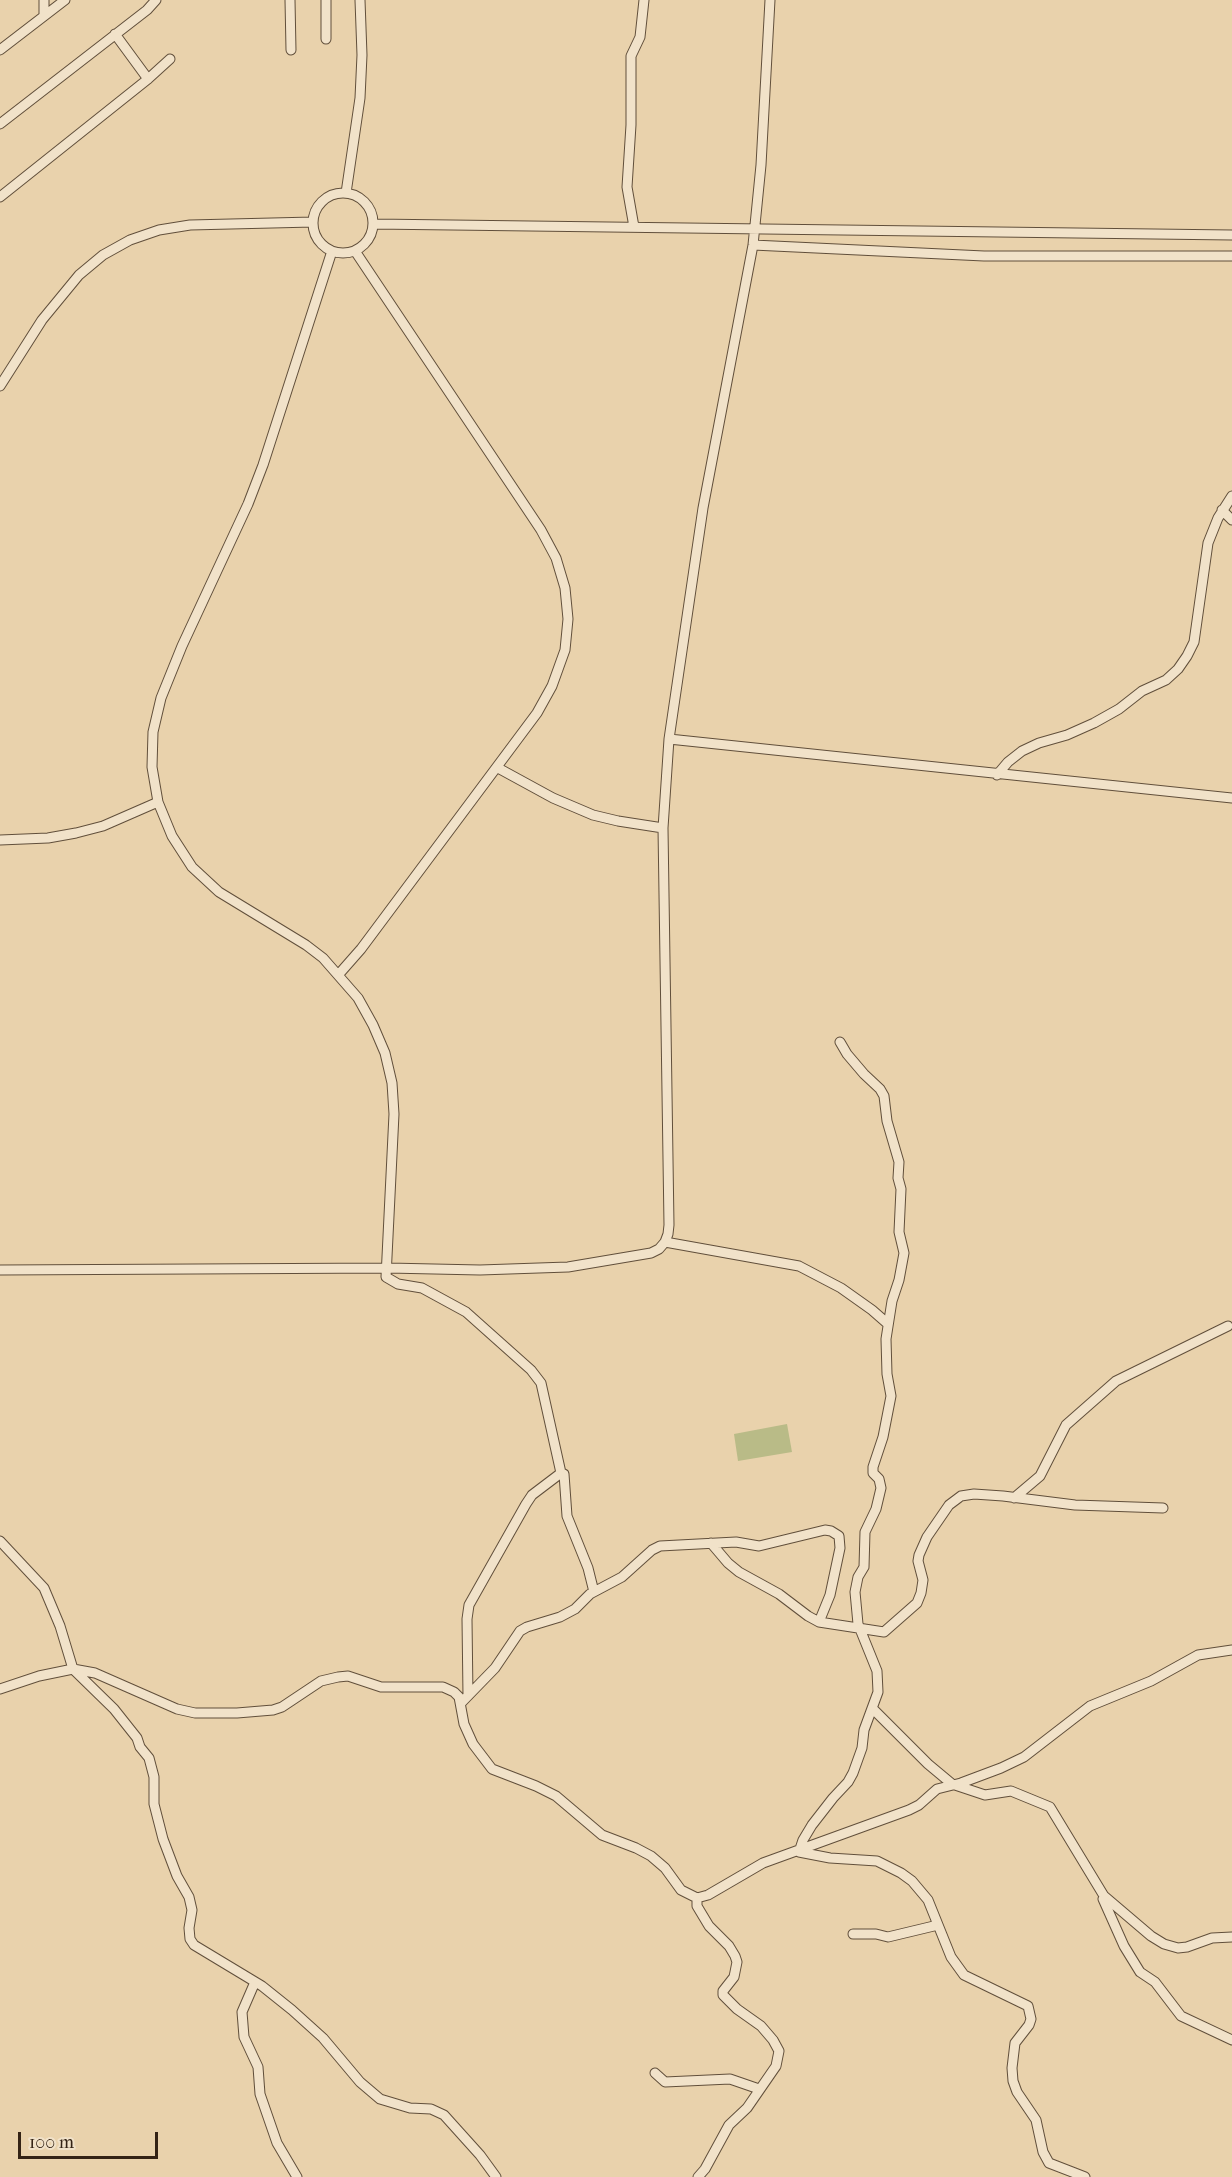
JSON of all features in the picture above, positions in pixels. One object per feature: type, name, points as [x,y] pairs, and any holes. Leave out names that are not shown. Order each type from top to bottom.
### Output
[{"type":"street","points":[[44,0],[44,16]]},
{"type":"street","points":[[0,50],[65,0]]},
{"type":"street","points":[[0,124],[147,10],[156,0]]},
{"type":"street","points":[[290,0],[291,50]]},
{"type":"street","points":[[326,0],[326,39]]},
{"type":"street","points":[[346,193],[360,98],[362,55],[360,0]]},
{"type":"street","points":[[634,227],[627,187],[631,125],[631,56],[639,37],[644,0]]},
{"type":"street","points":[[0,1270],[387,1268],[480,1270],[568,1266],[651,1253],[665,1242],[669,1225],[663,828],[669,739],[704,508],[753,245],[761,165],[770,0]]},
{"type":"street","points":[[115,34],[148,79]]},
{"type":"street","points":[[0,197],[170,59]]},
{"type":"street","points":[[346,193],[353,194],[366,203],[374,224],[370,238],[355,252],[339,254],[332,252],[318,240],[313,222],[320,204],[327,197],[346,193]]},
{"type":"street","points":[[0,386],[42,320],[79,275],[103,255],[130,240],[159,230],[190,225],[313,222]]},
{"type":"street","points":[[374,224],[1232,235]]},
{"type":"street","points":[[753,245],[984,256],[1232,256]]},
{"type":"street","points":[[332,252],[263,465],[248,504],[182,646],[161,698],[153,732],[152,767],[158,801],[172,836],[192,867],[219,892],[306,945],[323,958],[358,998],[373,1024],[385,1053],[392,1083],[394,1114],[386,1277],[398,1284],[422,1288],[466,1311],[531,1370],[541,1383],[561,1473],[564,1474],[567,1516],[590,1573],[594,1592]]},
{"type":"street","points":[[339,974],[361,949],[537,713],[552,686],[565,650],[568,619],[565,588],[556,558],[542,530],[355,252]]},
{"type":"street","points":[[997,775],[1022,751],[1094,723],[1119,709],[1142,691],[1166,680],[1178,669],[1194,642],[1205,557],[1213,530],[1222,510],[1232,496]]},
{"type":"street","points":[[1222,510],[1232,520]]},
{"type":"street","points":[[669,739],[1232,798]]},
{"type":"street","points":[[498,768],[593,815],[663,828]]},
{"type":"street","points":[[0,840],[76,834],[103,826],[158,801]]},
{"type":"street","points":[[799,1852],[812,1826],[853,1773],[859,1760],[864,1730],[878,1692],[877,1671],[856,1613],[855,1592],[858,1577],[864,1567],[865,1532],[876,1509],[881,1488],[879,1479],[873,1471],[891,1396],[886,1350],[888,1324],[904,1254],[899,1232],[901,1189],[898,1178],[899,1161],[887,1121],[883,1094],[847,1054],[840,1042]]},
{"type":"street","points":[[665,1242],[799,1266],[841,1288],[888,1324]]},
{"type":"street","points":[[1014,1498],[1040,1476],[1066,1425],[1116,1381],[1228,1326]]},
{"type":"street","points":[[468,1696],[467,1619],[469,1605],[526,1503],[561,1473]]},
{"type":"street","points":[[711,1543],[739,1572],[779,1594],[819,1622],[884,1632],[917,1603],[922,1580],[919,1555],[927,1538],[955,1499],[975,1494],[1075,1505],[1163,1508]]},
{"type":"street","points":[[461,1703],[495,1668],[520,1631],[560,1617],[575,1609],[594,1592],[622,1576],[652,1550],[660,1546],[736,1542],[759,1546],[825,1530],[836,1534],[840,1540],[837,1567],[830,1595],[819,1622]]},
{"type":"street","points":[[0,1541],[44,1588],[60,1626],[73,1669],[114,1709],[137,1738],[140,1747],[149,1758],[154,1777],[154,1804],[163,1839],[177,1876],[189,1897],[192,1910],[190,1939],[199,1949],[255,1982],[314,2028],[360,2082],[380,2099],[410,2108],[431,2109],[444,2115],[480,2155],[496,2177]]},
{"type":"street","points":[[0,1689],[39,1676],[73,1669],[95,1673],[177,1709],[195,1713],[237,1713],[273,1710],[282,1707],[321,1681],[348,1676],[381,1687],[417,1685],[443,1687],[454,1692],[461,1703],[465,1724],[473,1744],[492,1769],[556,1796],[603,1836],[651,1856],[659,1862],[681,1890],[696,1898],[708,1895],[763,1863],[799,1852],[822,1840],[909,1810],[919,1805],[937,1789],[1001,1768],[1024,1756],[1090,1706],[1151,1681],[1198,1655],[1232,1650]]},
{"type":"street","points":[[873,1709],[928,1764],[952,1784],[985,1795],[1011,1791],[1050,1807],[1099,1888],[1136,1968],[1155,1982],[1181,2016],[1232,2040]]},
{"type":"street","points":[[799,1852],[837,1859],[877,1861],[893,1868],[912,1881],[922,1892],[933,1910],[951,1957],[964,1976],[1028,2006],[1032,2019],[1015,2043],[1011,2068],[1013,2081],[1017,2092],[1036,2120],[1043,2152],[1049,2163],[1085,2177]]},
{"type":"street","points":[[1099,1888],[1111,1903],[1164,1944],[1178,1948],[1212,1938],[1232,1937]]},
{"type":"street","points":[[696,1898],[697,1906],[709,1926],[729,1946],[735,1956],[734,1977],[723,1991],[723,1995],[737,2009],[761,2026],[774,2040],[779,2051],[776,2066],[747,2108],[729,2125],[705,2169],[698,2177]]},
{"type":"street","points":[[853,1934],[876,1934],[888,1937],[938,1924]]},
{"type":"street","points":[[255,1982],[242,2012],[244,2037],[258,2067],[260,2094],[277,2143],[297,2177]]},
{"type":"street","points":[[655,2073],[665,2082],[730,2079],[759,2090]]},
{"type":"green space","points":[[787,1424],[792,1452],[738,1461],[734,1434]]}]
